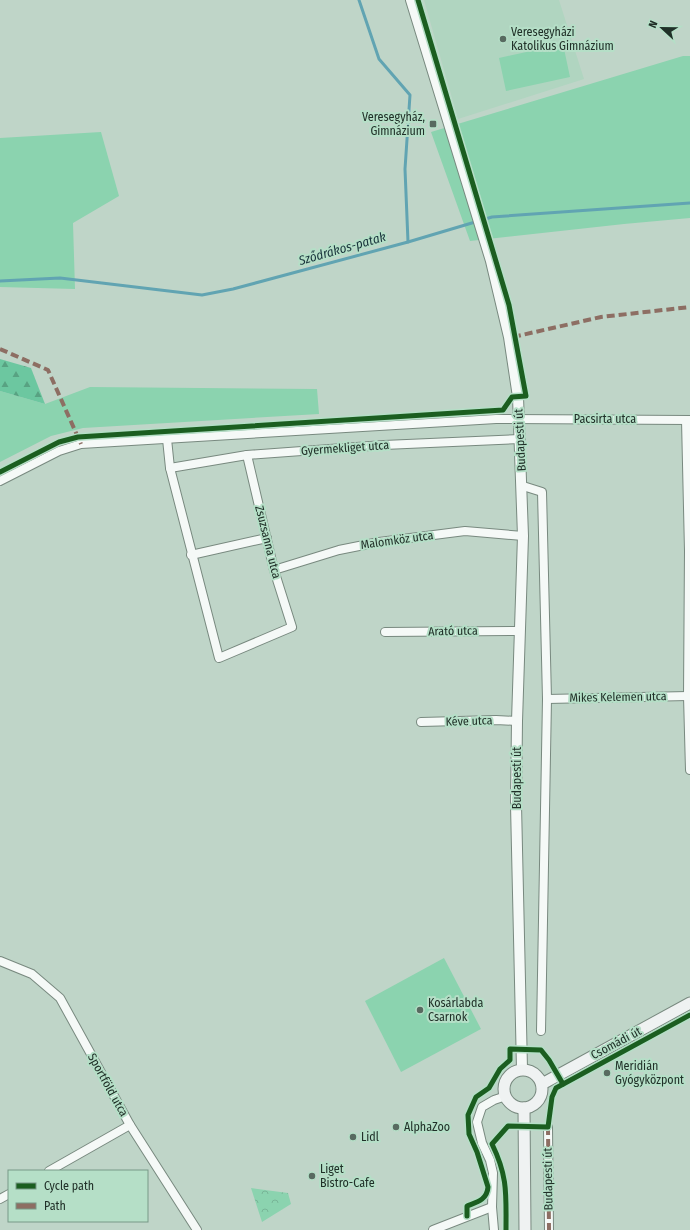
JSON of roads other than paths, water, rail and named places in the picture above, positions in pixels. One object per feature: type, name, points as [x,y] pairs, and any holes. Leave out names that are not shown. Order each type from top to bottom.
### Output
[{"type":"main road","name":"Csomádi út","points":[[542,1084],[690,1003]]},
{"type":"main road","points":[[522,1069],[535,1073],[542,1084],[542,1095],[539,1100],[530,1107],[524,1108],[513,1105],[506,1096],[504,1090],[507,1078],[516,1070],[522,1069]]},
{"type":"main road","points":[[524,1108],[524,1230]]},
{"type":"street","name":"Budapesti út","points":[[411,0],[479,228],[491,261],[508,330],[516,378],[520,419],[523,486],[516,805],[522,1069]]},
{"type":"street","name":"Gyermekliget utca","points":[[0,481],[59,451],[81,444],[496,419],[520,419]]},
{"type":"street","name":"Pacsirta utca","points":[[520,419],[688,420]]},
{"type":"street","points":[[688,420],[690,551],[690,770]]},
{"type":"street","points":[[167,439],[170,468],[191,554],[267,538]]},
{"type":"street","name":"Gyermekliget utca","points":[[170,468],[247,455],[384,445],[520,439]]},
{"type":"street","name":"Zsuzsanna utca","points":[[191,554],[219,658],[292,627],[274,570],[247,455]]},
{"type":"street","name":"Budapesti út","points":[[523,486],[542,492],[547,699],[541,1031]]},
{"type":"street","name":"Malomköz utca","points":[[274,570],[339,550],[379,542],[465,531],[523,536]]},
{"type":"street","name":"Arató utca","points":[[385,632],[520,631]]},
{"type":"street","name":"Mikes Kelemen utca","points":[[547,699],[689,690]]},
{"type":"street","name":"Kéve utca","points":[[421,722],[496,720],[517,721]]},
{"type":"street","name":"Sportföld utca","points":[[0,961],[32,974],[60,998],[130,1125],[198,1230]]},
{"type":"street","points":[[494,1230],[492,1207],[493,1173],[490,1160],[482,1143],[477,1122],[482,1107],[494,1100],[506,1096]]},
{"type":"street","points":[[51,1170],[130,1125]]},
{"type":"street","name":"Budapesti út","points":[[548,1127],[549,1230]]},
{"type":"street","points":[[433,1230],[492,1207]]},
{"type":"waterway","points":[[359,0],[379,59],[410,95],[405,169],[408,242]]},
{"type":"waterway","name":"Sződrákos-patak","points":[[0,281],[60,278],[202,295],[233,289],[408,242],[492,217],[690,203]]},
{"type":"place","name":"Veresegyházi Katolikus Gimnázium","points":[[503,39]]},
{"type":"place","name":"Veresegyház, Gimnázium","points":[[433,124]]},
{"type":"place","name":"Kosárlabda Csarnok","points":[[420,1010]]},
{"type":"place","name":"Meridián Gyógyközpont","points":[[607,1073]]},
{"type":"place","name":"AlphaZoo","points":[[396,1127]]},
{"type":"place","name":"Lidl","points":[[353,1137]]},
{"type":"place","name":"Liget Bistro-Cafe","points":[[312,1176]]}]
